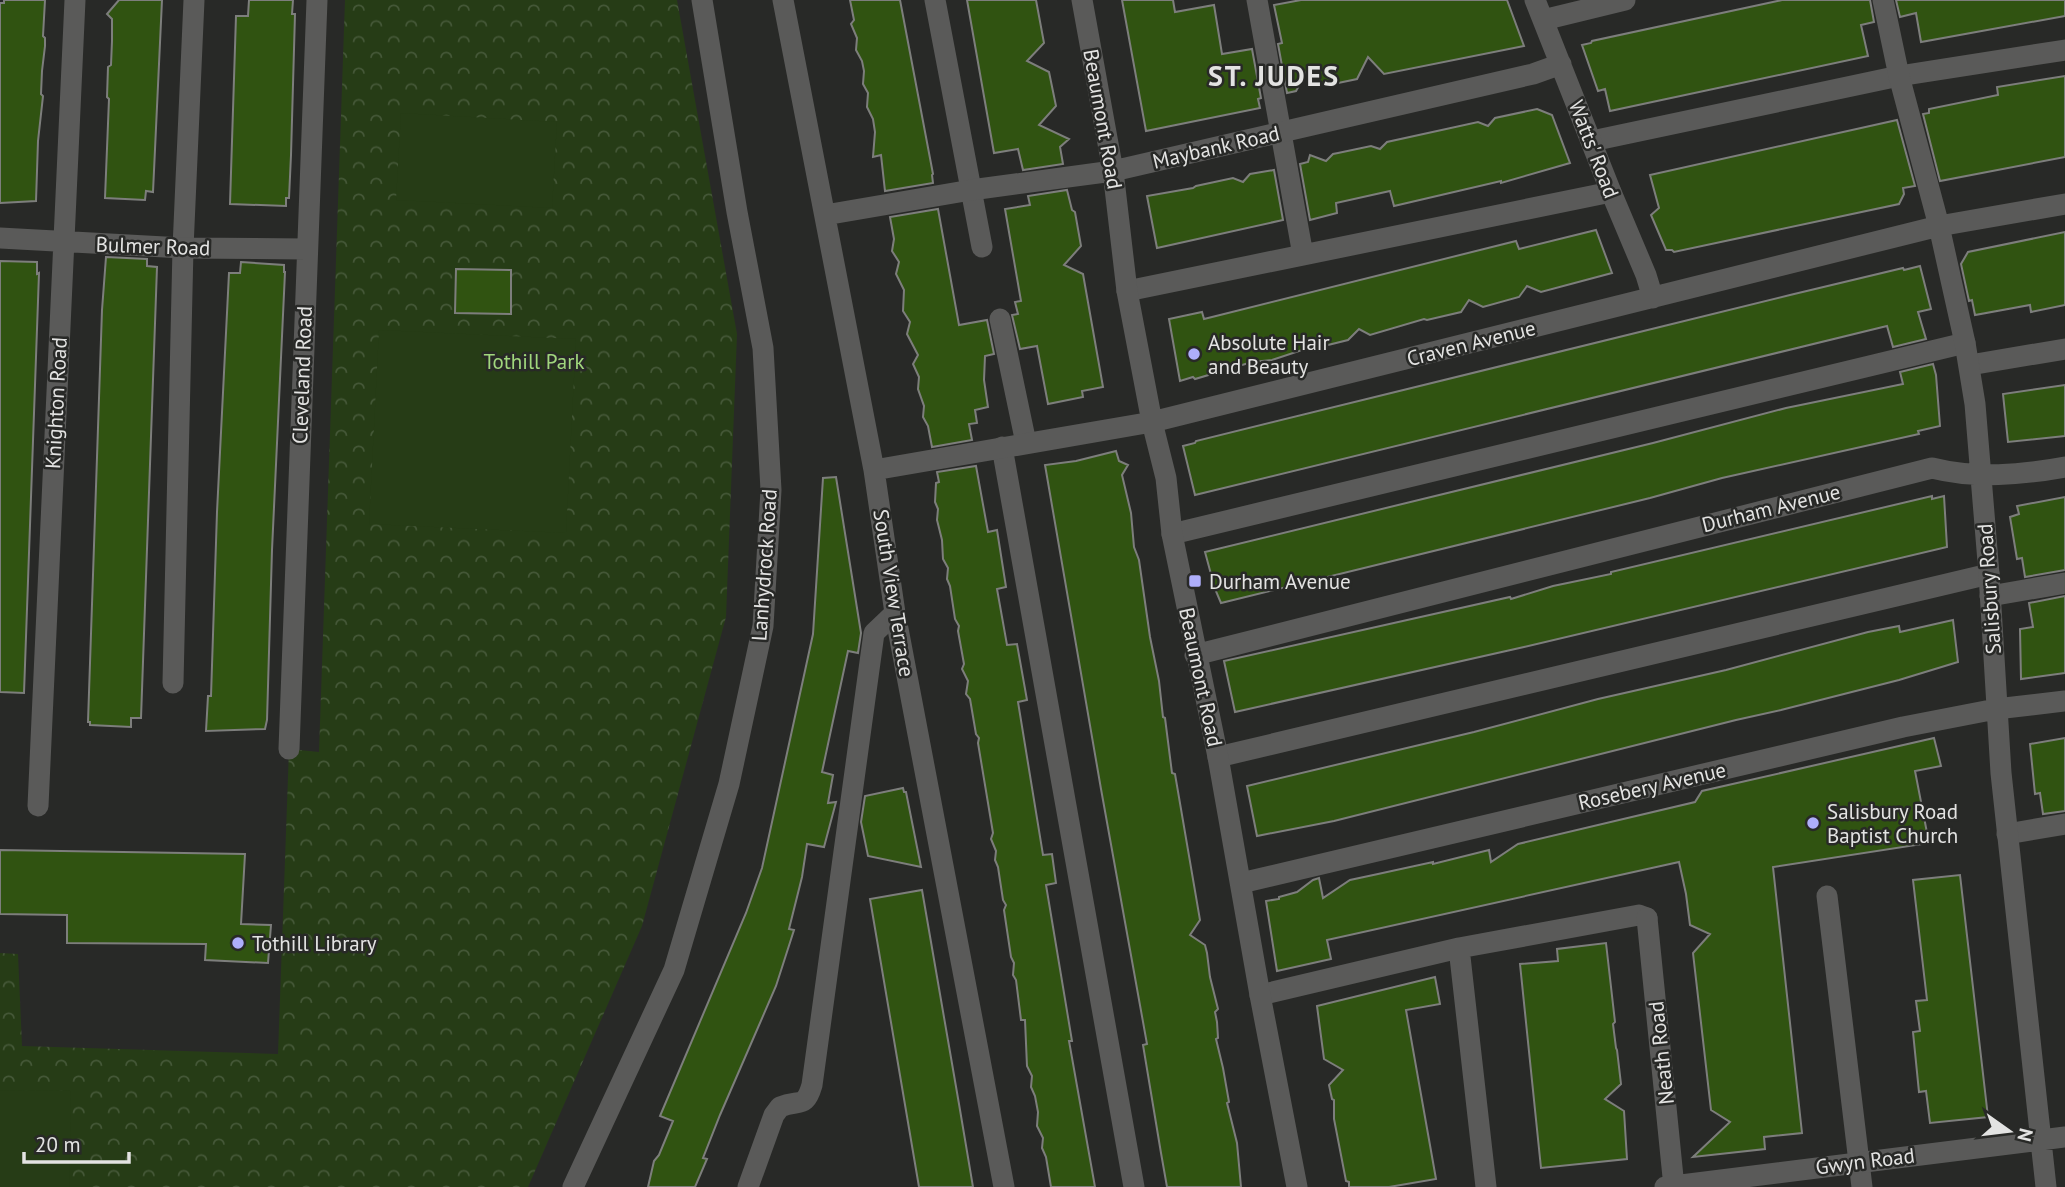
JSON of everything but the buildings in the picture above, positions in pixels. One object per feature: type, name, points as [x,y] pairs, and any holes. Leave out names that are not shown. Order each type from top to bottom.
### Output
[{"type":"street","name":"Knighton Road","points":[[38,806],[75,0]]},
{"type":"street","points":[[173,683],[183,248],[194,0]]},
{"type":"street","name":"Cleveland Road","points":[[289,749],[317,0]]},
{"type":"street","name":"Lanhydrock Road","points":[[573,1187],[674,971],[729,783],[763,626],[771,490],[764,348],[741,234],[702,0]]},
{"type":"street","name":"South View Terrace","points":[[783,0],[874,470],[895,613],[1004,1187]]},
{"type":"street","points":[[935,0],[982,247]]},
{"type":"street","name":"Beaumont Road","points":[[1082,0],[1113,171],[1127,291],[1152,422],[1166,478],[1172,534],[1218,757],[1297,1187]]},
{"type":"street","points":[[1257,0],[1303,255]]},
{"type":"street","name":"Watts' Road","points":[[1535,0],[1653,298]]},
{"type":"street","points":[[1543,20],[1625,0]]},
{"type":"street","name":"Salisbury Road","points":[[1883,0],[1970,365],[1989,574],[1996,709],[2007,834],[2046,1187]]},
{"type":"street","points":[[1592,141],[1899,76],[2065,50]]},
{"type":"street","name":"Maybank Road","points":[[825,215],[971,190],[1113,171],[1533,74],[1561,64]]},
{"type":"street","points":[[1127,291],[1611,192]]},
{"type":"street","name":"Craven Avenue","points":[[874,470],[1152,422],[1939,226],[2065,204]]},
{"type":"street","name":"Bulmer Road","points":[[0,238],[183,248],[307,249]]},
{"type":"street","points":[[1000,318],[1026,443]]},
{"type":"street","points":[[1172,534],[1965,343]]},
{"type":"street","points":[[1970,365],[2065,349]]},
{"type":"street","points":[[1002,447],[1133,1187]]},
{"type":"street","name":"Durham Avenue","points":[[1195,655],[1932,468],[1952,473],[2006,476],[2065,467]]},
{"type":"street","points":[[1218,757],[1989,574]]},
{"type":"street","points":[[1990,596],[2065,583]]},
{"type":"street","points":[[748,1187],[774,1115],[780,1107],[803,1102],[808,1098],[812,1085],[874,633],[895,613]]},
{"type":"street","name":"Rosebery Avenue","points":[[1241,883],[1903,727],[1996,709],[2065,701]]},
{"type":"street","points":[[2007,834],[2065,824]]},
{"type":"street","points":[[1827,896],[1862,1187]]},
{"type":"street","name":"Neath Road","points":[[1460,948],[1639,915],[1647,918],[1671,1187]]},
{"type":"street","points":[[1260,995],[1460,948],[1486,1187]]},
{"type":"street","name":"Gwyn Road","points":[[1671,1187],[2065,1137]]},
{"type":"green space","name":"Tothill Park","points":[[345,0],[677,0],[737,334],[726,617],[642,926],[528,1187],[0,1187],[0,953],[18,954],[22,1046],[278,1054],[289,749],[319,752]]},
{"type":"green space","points":[[401,113],[557,122],[552,208],[396,200]]},
{"type":"green space","points":[[379,330],[576,339],[566,533],[369,524]]},
{"type":"green space","points":[[0,1090],[71,1091],[69,1187],[0,1187]]},
{"type":"place","name":"Absolute Hair and Beauty","points":[[1194,354]]},
{"type":"place","name":"Durham Avenue","points":[[1195,581]]},
{"type":"place","name":"Salisbury Road Baptist Church","points":[[1813,823]]},
{"type":"place","name":"Tothill Library","points":[[238,943]]},
{"type":"district","name":"ST. JUDES","points":[[1274,75]]}]
